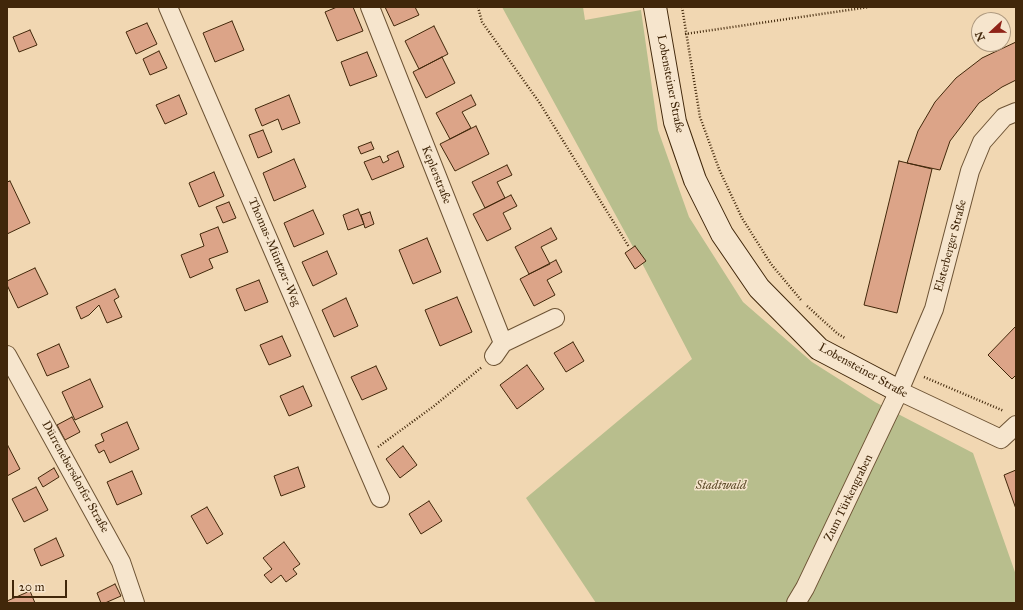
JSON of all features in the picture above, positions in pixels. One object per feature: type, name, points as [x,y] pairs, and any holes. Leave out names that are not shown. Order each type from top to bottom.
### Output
[{"type":"street","name":"Thomas-Müntzer-Weg","points":[[168,7],[380,498]]},
{"type":"street","name":"Keplerstraße","points":[[370,7],[494,354]]},
{"type":"street","name":"Lobensteiner Straße","points":[[655,7],[675,122],[694,180],[722,234],[758,288],[819,349],[900,391],[1009,442],[1012,419]]},
{"type":"street","name":"Elsterberger Straße","points":[[900,391],[934,308],[970,171],[982,142],[1004,117],[1016,112]]},
{"type":"street","points":[[494,354],[556,318]]},
{"type":"street","name":"Dürrenebersdorfer Straße","points":[[7,355],[121,562],[135,603]]},
{"type":"street","name":"Zum Türkengraben","points":[[796,603],[805,588],[900,391]]},
{"type":"path","points":[[478,7],[482,22],[538,102],[629,247]]},
{"type":"path","points":[[682,7],[685,34],[700,117],[719,169],[742,218],[771,264],[803,302],[838,334],[850,341]]},
{"type":"path","points":[[685,34],[869,7]]},
{"type":"path","points":[[377,448],[434,406],[494,354]]},
{"type":"path","points":[[909,370],[1012,419]]},
{"type":"green space","name":"Stadtwald","points":[[502,7],[583,7],[585,20],[641,10],[658,130],[689,217],[743,302],[812,362],[875,402],[973,453],[1016,575],[1016,603],[596,603],[526,498],[692,359],[644,267]]},
{"type":"building","points":[[337,7],[353,7],[363,31],[337,41],[325,12]]},
{"type":"building","points":[[385,7],[415,7],[419,15],[394,26]]},
{"type":"building","points":[[232,21],[244,50],[215,62],[203,33]]},
{"type":"building","points":[[147,23],[157,44],[136,54],[126,32]]},
{"type":"building","points":[[434,26],[448,54],[419,69],[405,41]]},
{"type":"building","points":[[30,30],[37,45],[19,52],[13,37]]},
{"type":"building","points":[[1016,42],[1016,80],[1002,87],[979,103],[950,141],[940,170],[907,163],[918,131],[935,102],[956,78],[982,58],[995,52],[1011,52],[1011,44]]},
{"type":"building","points":[[159,51],[167,68],[150,75],[143,59]]},
{"type":"building","points":[[367,52],[377,76],[350,86],[341,62]]},
{"type":"building","points":[[442,57],[455,83],[426,98],[413,72]]},
{"type":"building","points":[[179,95],[187,114],[165,124],[156,105]]},
{"type":"building","points":[[289,95],[300,123],[282,130],[278,119],[262,126],[255,109]]},
{"type":"building","points":[[471,95],[476,105],[462,112],[471,128],[450,139],[436,113]]},
{"type":"building","points":[[476,126],[489,154],[455,171],[440,144]]},
{"type":"building","points":[[263,130],[272,152],[258,158],[249,135]]},
{"type":"building","points":[[371,142],[374,149],[361,154],[358,147]]},
{"type":"building","points":[[398,151],[404,167],[372,180],[364,162],[380,156],[383,163],[389,160],[387,156]]},
{"type":"building","points":[[294,159],[306,187],[274,201],[263,173]]},
{"type":"building","points":[[899,161],[932,169],[897,313],[864,305]]},
{"type":"building","points":[[507,165],[512,175],[497,182],[505,198],[485,208],[472,182]]},
{"type":"building","points":[[214,172],[224,196],[199,207],[189,183]]},
{"type":"building","points":[[10,181],[30,223],[7,234],[7,182]]},
{"type":"building","points":[[511,195],[517,206],[503,213],[511,229],[487,241],[473,214]]},
{"type":"building","points":[[229,202],[236,218],[223,223],[216,207]]},
{"type":"building","points":[[358,209],[364,224],[348,230],[343,215]]},
{"type":"building","points":[[313,210],[324,234],[294,247],[284,223]]},
{"type":"building","points":[[370,212],[374,224],[365,228],[361,215]]},
{"type":"building","points":[[218,227],[228,252],[209,259],[213,268],[190,278],[181,255],[204,246],[200,234]]},
{"type":"building","points":[[551,228],[557,239],[541,247],[550,264],[529,274],[515,247]]},
{"type":"building","points":[[427,238],[441,272],[413,284],[399,250]]},
{"type":"building","points":[[635,246],[646,261],[635,269],[625,253]]},
{"type":"building","points":[[327,251],[337,274],[313,286],[302,262]]},
{"type":"building","points":[[556,260],[562,272],[547,280],[555,295],[534,306],[520,279]]},
{"type":"building","points":[[35,268],[48,294],[18,308],[7,285],[7,281]]},
{"type":"building","points":[[259,280],[268,302],[245,311],[236,289]]},
{"type":"building","points":[[115,289],[119,297],[114,300],[122,317],[107,323],[99,305],[89,315],[81,319],[76,307]]},
{"type":"building","points":[[457,297],[472,332],[440,346],[425,310]]},
{"type":"building","points":[[346,298],[358,326],[334,337],[322,310]]},
{"type":"building","points":[[1016,326],[1016,375],[1012,379],[988,355]]},
{"type":"building","points":[[282,336],[291,356],[269,365],[260,345]]},
{"type":"building","points":[[573,342],[584,361],[566,372],[554,353]]},
{"type":"building","points":[[59,344],[69,367],[47,376],[37,354]]},
{"type":"building","points":[[527,365],[544,389],[517,409],[500,385]]},
{"type":"building","points":[[376,366],[387,389],[362,400],[351,377]]},
{"type":"building","points":[[90,379],[103,407],[75,420],[62,392]]},
{"type":"building","points":[[303,386],[312,406],[289,416],[280,396]]},
{"type":"building","points":[[72,417],[80,432],[65,440],[57,425]]},
{"type":"building","points":[[127,422],[139,449],[110,463],[104,450],[99,453],[95,445],[104,441],[101,434]]},
{"type":"building","points":[[8,446],[20,469],[7,476],[7,447]]},
{"type":"building","points":[[403,446],[417,465],[400,478],[386,459]]},
{"type":"building","points":[[298,467],[305,487],[281,496],[274,476]]},
{"type":"building","points":[[54,468],[59,477],[43,487],[38,478]]},
{"type":"building","points":[[1016,470],[1016,509],[1004,475]]},
{"type":"building","points":[[132,471],[142,494],[117,505],[107,482]]},
{"type":"building","points":[[36,487],[48,510],[24,522],[12,499]]},
{"type":"building","points":[[429,501],[442,521],[421,534],[409,514]]},
{"type":"building","points":[[207,507],[223,534],[207,544],[191,516]]},
{"type":"building","points":[[56,538],[64,556],[41,566],[34,549]]},
{"type":"building","points":[[284,542],[300,564],[293,569],[297,574],[286,582],[281,575],[271,583],[264,575],[272,569],[263,558]]},
{"type":"building","points":[[115,584],[121,596],[105,603],[101,603],[97,593]]},
{"type":"building","points":[[30,591],[35,603],[7,603],[7,601]]}]
